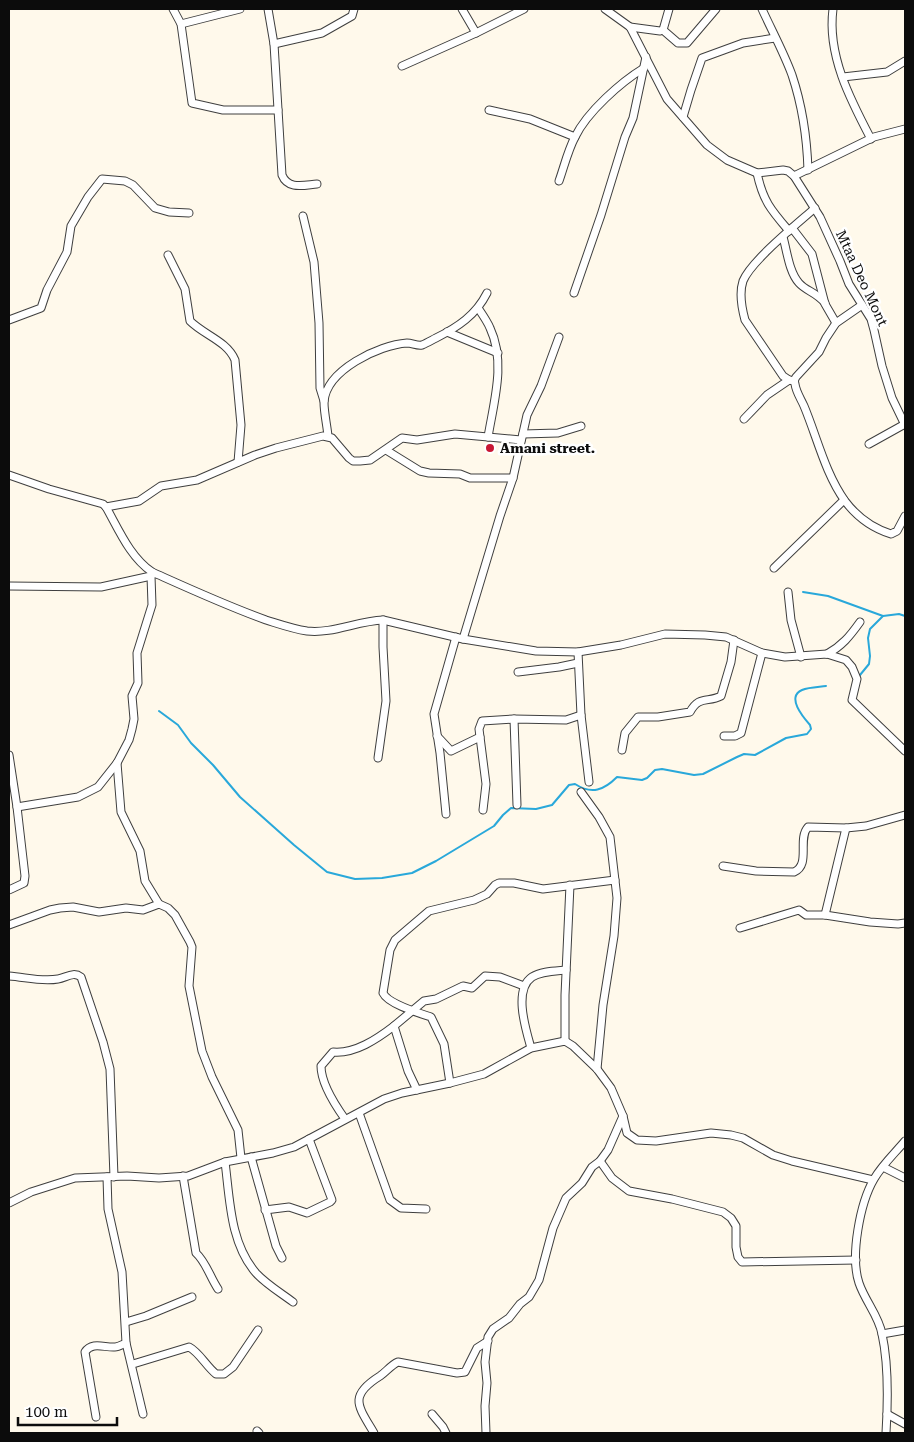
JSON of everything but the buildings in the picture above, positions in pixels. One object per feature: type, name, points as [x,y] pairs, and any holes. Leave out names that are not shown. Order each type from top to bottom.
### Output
[{"type":"street","points":[[173,9],[181,24],[192,102],[223,110],[278,110]]},
{"type":"street","points":[[181,24],[240,9]]},
{"type":"street","points":[[268,9],[274,44],[280,154],[284,179],[292,186],[317,184]]},
{"type":"street","points":[[274,44],[322,34],[352,16],[354,9]]},
{"type":"street","points":[[462,9],[476,33]]},
{"type":"street","points":[[402,66],[524,9]]},
{"type":"street","points":[[605,9],[630,27],[662,91],[707,145],[727,160],[757,173],[763,174],[783,170],[788,171],[794,176],[871,139],[905,128]]},
{"type":"street","points":[[619,18],[622,9]]},
{"type":"street","points":[[664,30],[669,9]]},
{"type":"street","points":[[664,30],[678,43],[686,43],[716,9]]},
{"type":"street","points":[[762,9],[792,74],[807,151],[808,170]]},
{"type":"street","points":[[833,9],[832,38],[843,77],[849,96],[871,139]]},
{"type":"street","points":[[630,27],[664,30]]},
{"type":"street","points":[[683,117],[702,58],[743,43],[775,38]]},
{"type":"street","points":[[574,293],[601,215],[625,136],[633,118],[646,57]]},
{"type":"street","points":[[843,77],[887,72],[905,61]]},
{"type":"street","points":[[559,181],[575,137],[601,104],[626,80],[644,68]]},
{"type":"street","points":[[489,110],[530,119],[575,137]]},
{"type":"street","points":[[757,173],[760,191],[764,200],[788,232],[812,254],[825,296],[825,304]]},
{"type":"street","name":"Mtaa Deo Mont","points":[[794,176],[815,208],[849,284],[871,319],[892,398],[905,424]]},
{"type":"street","points":[[9,320],[41,308],[47,290],[67,252],[71,226],[88,197],[102,179],[125,181],[133,185],[155,208],[169,212],[189,213]]},
{"type":"street","points":[[815,208],[753,266],[746,276],[742,291],[745,320],[778,369],[792,380],[822,456],[844,500],[857,515],[876,530],[891,534],[897,531],[905,516]]},
{"type":"street","points":[[303,216],[314,262],[319,323],[320,388],[324,401],[328,436]]},
{"type":"street","points":[[788,232],[790,261],[800,284],[820,296],[836,324]]},
{"type":"street","points":[[168,254],[185,288],[190,321],[232,352],[235,360],[241,425],[238,462]]},
{"type":"street","points":[[324,401],[330,386],[342,370],[352,363],[383,348],[408,343],[421,345],[448,332],[462,324],[478,308],[487,293]]},
{"type":"street","points":[[744,419],[767,395],[796,377],[819,352],[836,324],[862,305]]},
{"type":"street","points":[[478,308],[490,328],[498,353],[498,373],[488,437]]},
{"type":"street","points":[[448,332],[498,353]]},
{"type":"street","points":[[446,814],[434,714],[435,707],[513,478],[527,415],[541,386],[559,337]]},
{"type":"street","points":[[869,444],[905,424]]},
{"type":"street","points":[[106,507],[139,501],[161,486],[197,480],[238,462],[310,438],[328,436],[332,438],[353,461],[370,460],[402,438],[418,440],[456,434],[488,437],[522,437],[558,433],[581,426]]},
{"type":"street","points":[[386,450],[420,471],[429,473],[460,474],[470,478],[513,478]]},
{"type":"street","points":[[9,475],[49,489],[99,502],[106,507],[130,550],[152,574],[250,614],[307,631],[328,630],[369,620],[383,620],[460,638],[536,651],[578,652],[621,645],[665,634],[705,635],[726,637],[762,653],[785,658],[827,654],[847,640],[860,622]]},
{"type":"street","points":[[774,568],[844,500]]},
{"type":"street","points":[[9,586],[101,587],[152,574]]},
{"type":"street","points":[[17,807],[78,797],[98,787],[117,763],[129,740],[132,729],[134,718],[132,696],[138,683],[137,653],[152,605],[152,574]]},
{"type":"street","points":[[788,592],[791,620],[801,657]]},
{"type":"street","points":[[378,758],[386,701],[382,647],[383,620]]},
{"type":"street","points":[[622,750],[625,734],[638,717],[658,717],[690,712],[694,705],[702,700],[717,699],[721,696],[731,662],[734,640]]},
{"type":"street","points":[[578,652],[581,715],[589,782]]},
{"type":"street","points":[[724,736],[734,736],[741,733],[762,653]]},
{"type":"street","points":[[827,654],[846,660],[852,667],[857,679],[852,700],[905,751]]},
{"type":"street","points":[[518,672],[559,668],[578,663]]},
{"type":"street","points":[[483,810],[486,784],[479,729],[482,721],[514,719],[566,720],[581,715]]},
{"type":"street","points":[[514,719],[517,805]]},
{"type":"street","points":[[437,736],[451,751],[480,737]]},
{"type":"street","points":[[9,755],[25,880],[22,885],[9,890]]},
{"type":"street","points":[[117,763],[121,812],[140,851],[145,881],[159,904],[168,908],[175,915],[192,948],[189,986],[202,1051],[212,1077],[238,1130],[241,1158]]},
{"type":"street","points":[[581,792],[599,817],[610,837],[616,880],[616,918],[603,1004],[598,1069]]},
{"type":"street","points":[[722,866],[756,871],[794,872],[799,870],[802,865],[802,841],[805,830],[808,827],[846,828],[866,826],[905,816]]},
{"type":"street","points":[[825,915],[846,828]]},
{"type":"street","points":[[450,1083],[444,1044],[431,1017],[412,1011],[388,999],[383,993],[390,950],[394,940],[429,912],[459,905],[487,894],[499,883],[514,883],[543,888],[616,880]]},
{"type":"street","points":[[565,1041],[570,885]]},
{"type":"street","points":[[9,925],[60,908],[73,907],[99,912],[126,908],[143,910],[159,904]]},
{"type":"street","points":[[740,928],[799,910],[806,915],[825,915],[870,922],[905,923]]},
{"type":"street","points":[[530,1048],[522,1008],[522,990],[533,976],[546,972],[566,970]]},
{"type":"street","points":[[9,976],[33,980],[58,979],[78,974],[81,977],[104,1042],[110,1069],[110,1177],[108,1209],[122,1272],[126,1343],[133,1364],[143,1414]]},
{"type":"street","points":[[345,1119],[329,1092],[322,1074],[321,1066],[333,1052],[343,1053],[368,1044],[394,1026],[424,1001],[436,999],[462,986],[472,988],[485,976],[500,977],[524,986]]},
{"type":"street","points":[[394,1026],[408,1070],[417,1090]]},
{"type":"street","points":[[9,1204],[31,1192],[75,1178],[159,1178],[183,1176],[225,1162],[294,1147],[384,1099],[484,1074],[530,1048],[565,1041],[598,1069],[611,1088],[623,1116],[627,1133],[637,1140],[656,1141],[712,1134],[731,1135],[743,1138],[772,1155],[874,1180]]},
{"type":"street","points":[[359,1113],[390,1200],[401,1208],[426,1209]]},
{"type":"street","points":[[486,1433],[485,1406],[487,1383],[485,1362],[488,1341],[493,1329],[509,1318],[529,1297],[539,1280],[553,1228],[566,1198],[582,1183],[592,1167],[600,1161],[614,1141],[623,1116]]},
{"type":"street","points":[[265,1210],[289,1207],[307,1213],[332,1200],[309,1139]]},
{"type":"street","points":[[886,1433],[888,1414],[882,1334],[878,1321],[862,1291],[858,1279],[856,1260],[859,1217],[874,1180],[905,1141]]},
{"type":"street","points":[[251,1157],[276,1246],[282,1258]]},
{"type":"street","points":[[600,1161],[612,1178],[630,1191],[723,1212],[732,1218],[736,1226],[738,1257],[742,1262],[856,1260]]},
{"type":"street","points":[[225,1162],[232,1219],[237,1240],[257,1274],[293,1302]]},
{"type":"street","points":[[883,1167],[905,1178]]},
{"type":"street","points":[[183,1176],[196,1252],[202,1259],[218,1289]]},
{"type":"street","points":[[126,1322],[192,1297]]},
{"type":"street","points":[[133,1364],[188,1347],[193,1349],[216,1374],[224,1374],[233,1367],[258,1330]]},
{"type":"street","points":[[882,1334],[905,1330]]},
{"type":"street","points":[[374,1433],[360,1408],[358,1397],[363,1388],[398,1362],[456,1373],[465,1372],[477,1348],[488,1341]]},
{"type":"street","points":[[96,1417],[85,1352],[92,1346],[101,1345],[116,1348],[126,1343]]},
{"type":"street","points":[[432,1414],[446,1433]]},
{"type":"street","points":[[888,1414],[905,1424]]},
{"type":"waterway","points":[[803,592],[828,596],[883,616],[899,614],[905,616]]},
{"type":"waterway","points":[[860,675],[869,664],[868,638],[870,629],[883,616]]},
{"type":"waterway","points":[[159,711],[178,725],[191,743],[213,765],[240,797],[327,872],[355,879],[382,878],[412,873],[436,861],[494,826],[511,808],[536,809],[552,805],[569,785],[575,784],[587,789],[598,790],[617,777],[642,780],[655,770],[662,769],[694,775],[703,774],[744,754],[755,755],[786,738],[807,734],[811,729],[797,707],[797,693],[802,690],[826,686]]},
{"type":"place","name":"Amani street.","points":[[490,448]]}]
